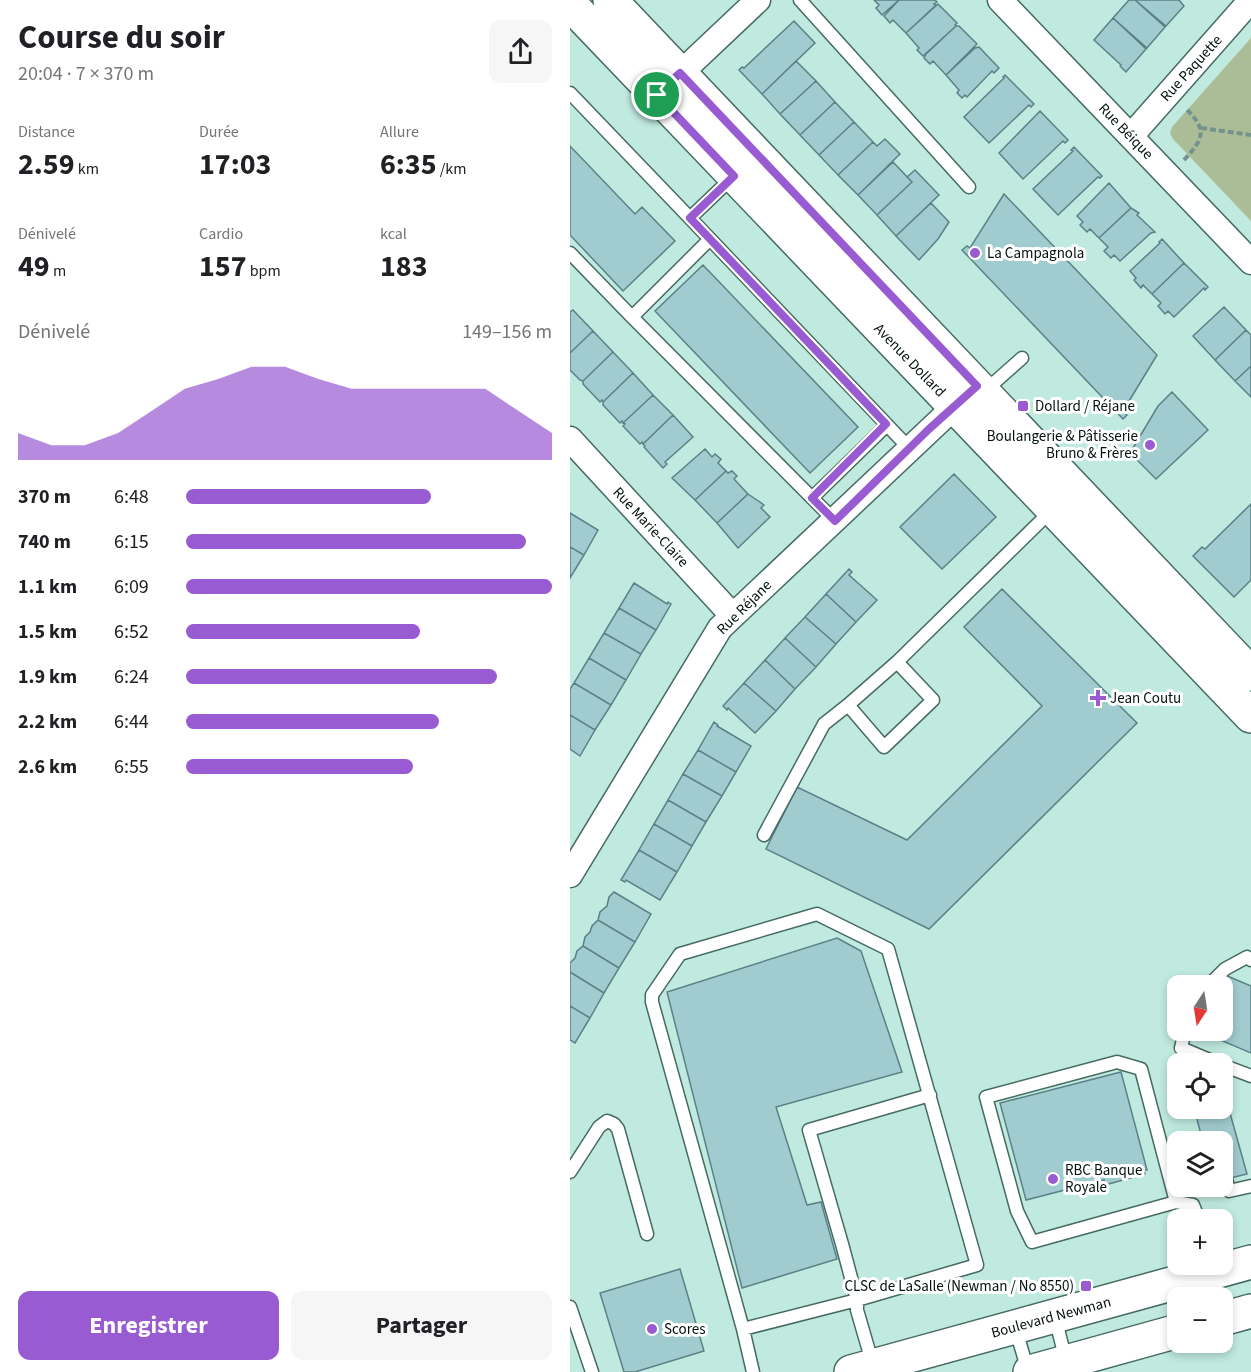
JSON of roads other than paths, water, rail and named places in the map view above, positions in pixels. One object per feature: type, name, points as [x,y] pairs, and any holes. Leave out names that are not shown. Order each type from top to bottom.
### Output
[{"type":"main road","name":"Avenue Dollard","points":[[610,0],[734,176],[966,396],[1251,674]]},
{"type":"main road","name":"Avenue Dollard","points":[[570,4],[668,84],[966,396],[1053,510],[1251,716]]},
{"type":"main road","name":"Boulevard Newman","points":[[1233,1265],[1251,1262]]},
{"type":"main road","name":"Boulevard Newman","points":[[862,1369],[1192,1275]]},
{"type":"main road","points":[[1233,1316],[1251,1311]]},
{"type":"main road","points":[[1029,1372],[1167,1334]]},
{"type":"street","points":[[668,84],[758,0]]},
{"type":"street","name":"Rue Béique","points":[[1000,0],[1251,262]]},
{"type":"street","name":"Rue Paquette","points":[[1131,136],[1251,0]]},
{"type":"street","name":"Rue Réjane","points":[[570,875],[710,642],[732,615],[966,396]]},
{"type":"street","name":"Rue Marie-Claire","points":[[570,440],[732,615]]},
{"type":"lane","points":[[800,0],[969,187]]},
{"type":"lane","points":[[570,93],[909,448]]},
{"type":"lane","points":[[690,218],[734,176]]},
{"type":"lane","points":[[632,317],[710,239]]},
{"type":"lane","points":[[570,253],[835,521]]},
{"type":"lane","points":[[966,396],[995,382],[1022,358]]},
{"type":"lane","points":[[812,498],[886,424]]},
{"type":"lane","points":[[764,835],[824,724],[897,662],[1053,510]]},
{"type":"lane","points":[[848,705],[884,747],[933,700],[897,662]]},
{"type":"lane","points":[[743,1329],[977,1265],[888,949],[817,914],[680,954],[653,991],[652,1002],[753,1372]]},
{"type":"lane","points":[[1219,975],[1225,969],[1247,957],[1251,960]]},
{"type":"lane","points":[[1183,1041],[1181,1048],[1189,1053]]},
{"type":"lane","points":[[1176,1202],[1141,1069],[1117,1062],[986,1097],[1017,1211],[1032,1242],[1176,1202],[1193,1205],[1195,1209]]},
{"type":"lane","points":[[1233,1069],[1251,1076]]},
{"type":"lane","points":[[862,1369],[857,1299],[808,1130],[930,1095]]},
{"type":"lane","points":[[570,1172],[599,1126],[607,1121],[614,1124],[618,1129],[647,1234]]},
{"type":"lane","points":[[1233,1190],[1251,1186]]},
{"type":"lane","points":[[570,1307],[592,1372]]},
{"type":"lane","points":[[1054,1316],[1066,1362]]},
{"type":"lane","points":[[1015,1327],[1029,1372]]},
{"type":"place","name":"La Campagnola","points":[[975,253]]},
{"type":"place","name":"Dollard / Réjane","points":[[1023,406]]},
{"type":"place","name":"Boulangerie & Pâtisserie Bruno & Frères","points":[[1150,445]]},
{"type":"place","name":"Jean Coutu","points":[[1098,698]]},
{"type":"place","name":"RBC Banque Royale","points":[[1053,1179]]},
{"type":"place","name":"CLSC de LaSalle (Newman / No 8550)","points":[[1086,1286]]},
{"type":"place","name":"Scores","points":[[652,1329]]}]
